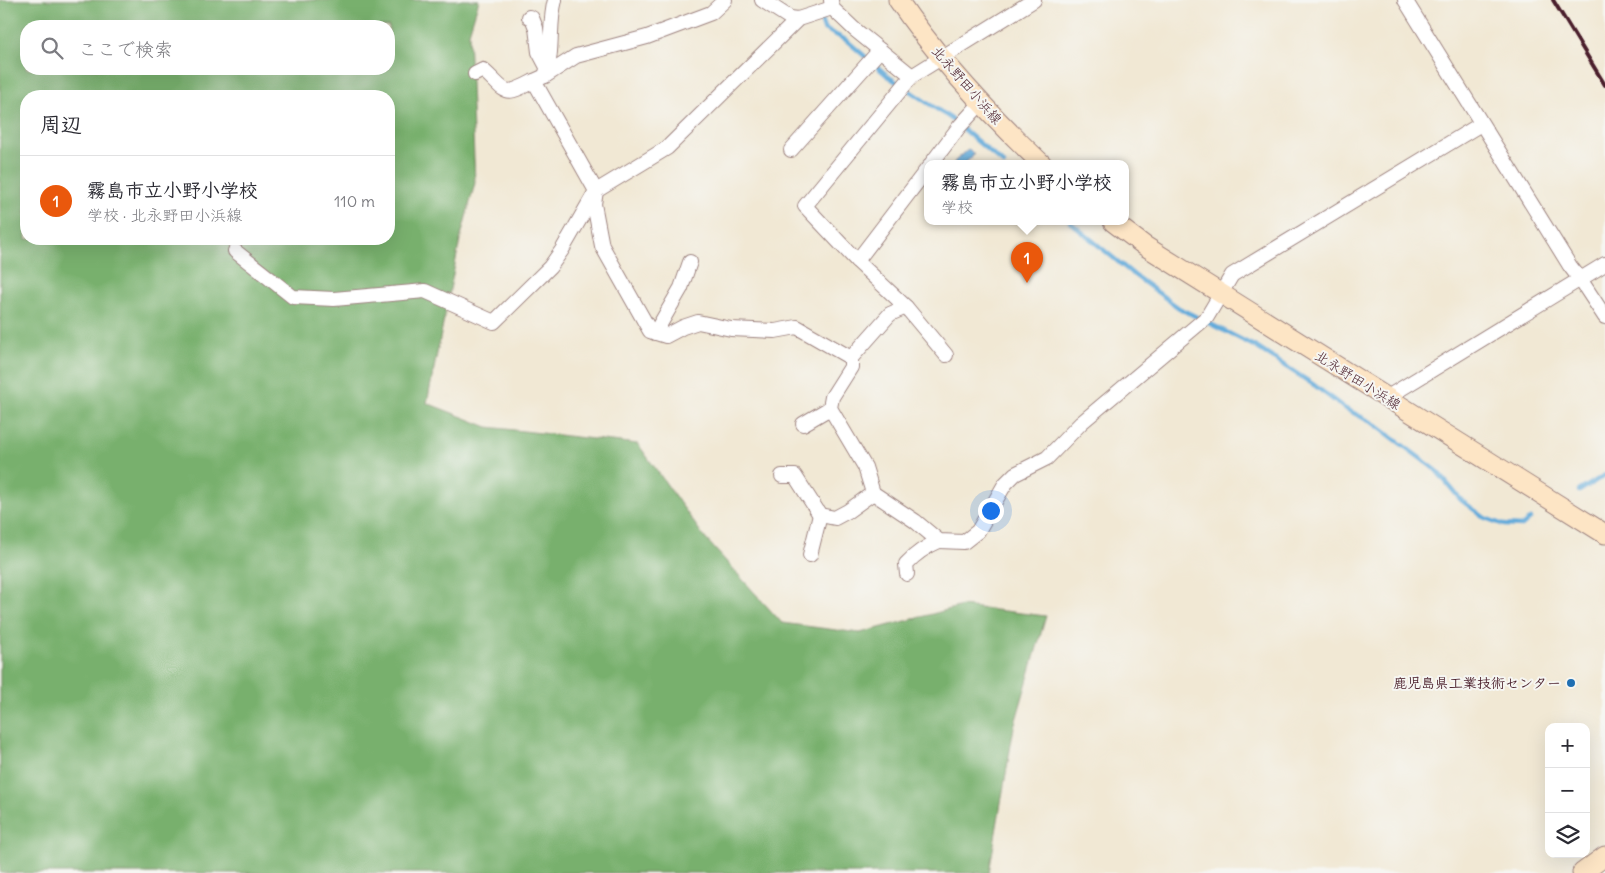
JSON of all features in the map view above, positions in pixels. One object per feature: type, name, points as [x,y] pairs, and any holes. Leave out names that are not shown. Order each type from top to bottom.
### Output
[{"type":"main road","name":"北永野田小浜線","points":[[898,0],[941,57],[981,103],[1038,160]]},
{"type":"main road","name":"北永野田小浜線","points":[[1117,225],[1145,246],[1605,534]]},
{"type":"main road","points":[[1582,873],[1605,856]]},
{"type":"street","points":[[542,75],[552,34],[552,10],[555,0]]},
{"type":"street","points":[[476,74],[483,70],[504,90],[513,92],[576,56],[666,30],[711,13],[725,0]]},
{"type":"street","points":[[762,0],[790,18],[800,19]]},
{"type":"street","points":[[946,355],[906,307],[805,206],[910,79],[941,57],[1034,0]]},
{"type":"street","points":[[1405,0],[1570,266],[1605,317]]},
{"type":"street","points":[[234,251],[293,297],[334,299],[425,291],[494,322],[550,267],[596,191],[667,148],[800,19],[828,6],[878,53],[910,79]]},
{"type":"street","points":[[529,17],[532,18],[536,28],[542,75],[596,191],[594,204],[602,246],[650,331],[666,336],[698,322],[731,329],[776,331],[797,327],[851,358]]},
{"type":"street","points":[[791,150],[878,53]]},
{"type":"street","points":[[934,160],[963,122],[981,103]]},
{"type":"street","points":[[906,574],[906,564],[926,546],[939,541],[964,542],[978,532],[1005,484],[1015,474],[1047,458],[1080,423],[1207,317],[1232,275],[1481,124]]},
{"type":"street","points":[[858,261],[924,173]]},
{"type":"street","points":[[655,333],[681,288],[690,262]]},
{"type":"street","points":[[1386,398],[1605,264]]},
{"type":"street","points":[[906,307],[890,314],[851,358],[852,367],[832,397],[830,408],[865,467],[873,493],[916,520],[939,541]]},
{"type":"street","points":[[803,424],[830,408]]},
{"type":"street","points":[[782,476],[795,476],[820,515],[835,518],[873,493]]},
{"type":"street","points":[[810,556],[820,515]]},
{"type":"green space","points":[[0,0],[479,0],[469,33],[475,183],[460,240],[427,403],[488,427],[638,444],[705,538],[782,623],[860,633],[962,606],[1046,616],[1014,727],[989,873],[0,873]]},
{"type":"water","points":[[969,149],[974,155],[968,160],[956,160]]},
{"type":"waterway","points":[[821,20],[824,29],[846,40],[889,77],[950,118],[999,160]]},
{"type":"waterway","points":[[1074,225],[1134,275],[1179,308],[1256,347],[1314,385],[1344,408],[1373,423],[1436,470],[1461,500],[1485,518],[1504,525],[1522,526],[1530,519]]},
{"type":"waterway","points":[[1579,491],[1605,475]]},
{"type":"railway","points":[[1553,0],[1605,85]]},
{"type":"place","name":"霧島市立小野小学校","points":[[1027,283]]},
{"type":"place","name":"鹿児島県工業技術センター","points":[[1571,683]]}]
